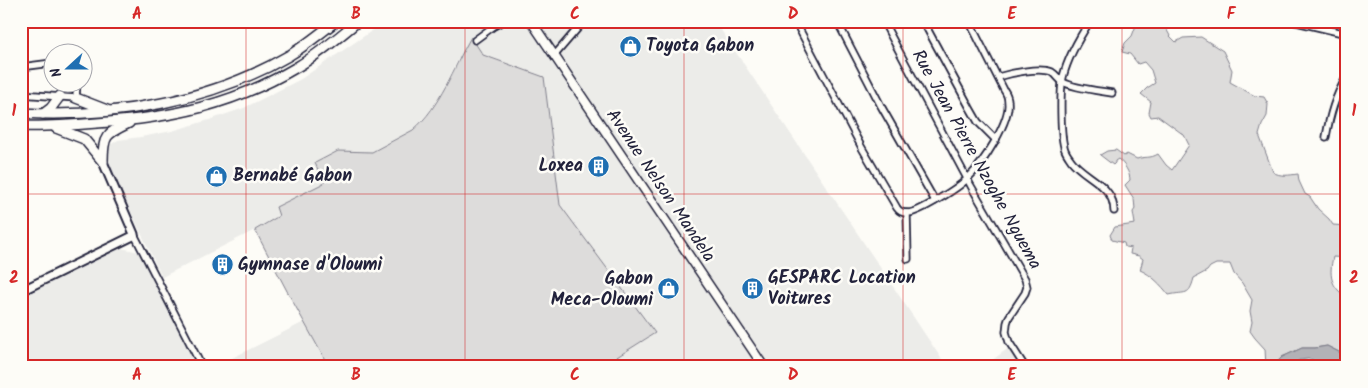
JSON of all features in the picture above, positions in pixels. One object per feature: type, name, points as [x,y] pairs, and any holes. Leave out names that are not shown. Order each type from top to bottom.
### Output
[{"type":"highway","points":[[21,113],[82,113],[110,110],[173,101],[219,88],[290,55],[336,21]]},
{"type":"highway","points":[[21,126],[51,127],[134,121],[198,109],[257,87],[298,66],[322,50],[358,21]]},
{"type":"highway","points":[[43,114],[51,108],[60,96]]},
{"type":"highway","points":[[76,98],[110,110]]},
{"type":"highway","points":[[103,162],[106,138],[111,132],[134,121]]},
{"type":"highway","points":[[51,127],[84,139],[103,162]]},
{"type":"main road","name":"Avenue Nelson Mandela","points":[[531,21],[764,367]]},
{"type":"street","points":[[475,40],[503,21]]},
{"type":"street","points":[[554,56],[584,21]]},
{"type":"street","points":[[795,21],[862,148],[897,208],[907,213],[935,201],[967,179],[996,140],[1006,118],[1008,101],[998,77],[969,21]]},
{"type":"street","points":[[837,21],[881,106],[935,201]]},
{"type":"street","name":"Rue Jean Pierre Nzoghe Nguema","points":[[883,21],[967,179],[1025,279],[1027,287],[1025,293],[1006,323],[1009,342],[1025,367]]},
{"type":"street","points":[[923,21],[978,122],[996,140]]},
{"type":"street","points":[[1090,21],[1069,59],[1062,78],[1062,129],[1065,151],[1076,165],[1107,192],[1112,200],[1114,211]]},
{"type":"street","points":[[1292,21],[1347,34]]},
{"type":"street","points":[[21,66],[42,64]]},
{"type":"street","points":[[998,77],[1014,73],[1045,70],[1058,76],[1062,82],[1082,88],[1112,93]]},
{"type":"street","points":[[1326,138],[1329,116],[1347,76]]},
{"type":"street","points":[[21,94],[76,98],[76,92]]},
{"type":"street","points":[[103,162],[134,234],[202,367]]},
{"type":"street","points":[[907,213],[908,259]]},
{"type":"street","points":[[21,290],[131,238],[134,234]]},
{"type":"shaded area","points":[[380,21],[713,21],[721,30],[947,367],[601,367],[655,333],[560,205],[544,77],[483,55],[458,59],[441,94],[429,112],[413,130],[372,152],[338,151],[315,163],[324,183],[276,207],[279,216],[255,230],[162,277],[106,160],[107,150],[110,145],[118,140],[172,131],[244,108],[301,79],[373,30]]},
{"type":"shaded area","points":[[1142,21],[1162,21],[1170,36],[1176,42],[1183,38],[1201,37],[1223,51],[1232,70],[1230,82],[1255,96],[1264,97],[1268,104],[1267,116],[1259,135],[1273,172],[1282,175],[1298,174],[1305,194],[1310,197],[1333,225],[1347,226],[1347,258],[1333,257],[1331,274],[1337,289],[1347,297],[1347,356],[1327,346],[1302,348],[1282,357],[1273,367],[1266,367],[1265,349],[1250,331],[1252,300],[1234,274],[1230,264],[1216,264],[1210,267],[1207,271],[1194,278],[1188,291],[1169,295],[1156,281],[1140,270],[1143,259],[1130,254],[1131,248],[1125,247],[1124,243],[1112,240],[1110,235],[1115,227],[1135,224],[1133,212],[1135,209],[1134,199],[1125,185],[1130,180],[1124,166],[1118,159],[1113,165],[1100,155],[1107,151],[1116,150],[1124,156],[1127,154],[1137,159],[1158,154],[1172,170],[1189,145],[1184,135],[1158,116],[1151,117],[1149,113],[1151,102],[1141,94],[1155,83],[1151,70],[1144,62],[1138,64],[1130,54],[1122,52],[1125,43]]},
{"type":"shaded area","points":[[471,37],[483,55],[544,77],[560,205],[655,333],[601,367],[329,367],[255,230],[279,216],[276,207],[324,183],[315,163],[338,151],[372,152],[413,130],[439,98]]},
{"type":"shaded area","points":[[121,248],[139,252],[197,367],[21,367],[21,297]]},
{"type":"shaded area","points":[[304,322],[329,367],[214,367]]},
{"type":"shaded area","points":[[1014,344],[1030,367],[983,367]]},
{"type":"shaded area","points":[[1327,346],[1347,356],[1347,367],[1322,367],[1313,360],[1308,359],[1299,360],[1292,367],[1273,367],[1282,357],[1302,348]]},
{"type":"place","name":"Toyota Gabon","points":[[630,46]]},
{"type":"place","name":"Loxea","points":[[599,166]]},
{"type":"place","name":"Bernabé Gabon","points":[[217,176]]},
{"type":"place","name":"Gymnase d'Oloumi","points":[[222,265]]},
{"type":"place","name":"GESPARC Location Voitures","points":[[752,288]]},
{"type":"place","name":"Gabon Meca-Oloumi","points":[[669,289]]}]
